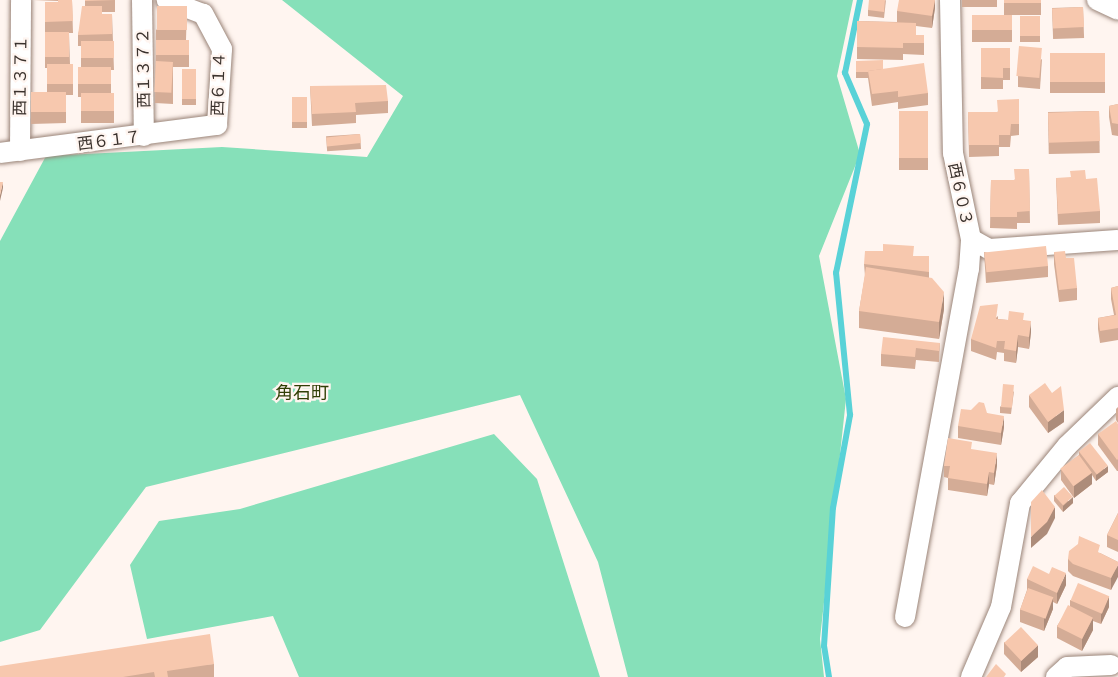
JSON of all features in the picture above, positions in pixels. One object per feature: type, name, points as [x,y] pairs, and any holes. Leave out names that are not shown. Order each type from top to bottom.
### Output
[{"type":"street","name":"西１３７１","points":[[10,152],[21,0]]},
{"type":"street","name":"西１３７２","points":[[142,0],[144,136]]},
{"type":"street","name":"西６１４","points":[[167,0],[203,14],[222,49],[217,125]]},
{"type":"street","name":"西６０３","points":[[950,0],[953,153],[971,239],[988,249],[1118,240]]},
{"type":"street","name":"西６１７","points":[[10,152],[217,125]]},
{"type":"street","points":[[905,618],[969,269],[971,239]]},
{"type":"street","points":[[971,677],[1001,607],[1020,503],[1067,446],[1118,397]]},
{"type":"street","points":[[1056,677],[1067,667],[1111,664]]},
{"type":"green space","points":[[282,0],[853,0],[837,76],[860,154],[819,256],[846,399],[820,639],[824,677],[628,677],[598,562],[520,395],[146,487],[40,630],[0,642],[0,241],[46,156],[222,147],[367,157],[403,96]]},
{"type":"green space","points":[[494,434],[537,479],[600,677],[299,677],[273,616],[147,639],[130,565],[159,521],[240,509]]},
{"type":"building","points":[[58,0],[72,0],[73,21],[45,22],[45,2],[58,2]]},
{"type":"building","points":[[869,0],[885,0],[884,12],[868,10]]},
{"type":"building","points":[[899,0],[935,0],[932,16],[897,11]]},
{"type":"building","points":[[1004,0],[1041,0],[1041,3],[1004,3]]},
{"type":"building","points":[[82,6],[102,6],[102,14],[112,14],[112,34],[78,35]]},
{"type":"building","points":[[157,6],[187,6],[187,30],[157,30]]},
{"type":"building","points":[[1083,7],[1084,27],[1053,29],[1052,9]]},
{"type":"building","points":[[972,15],[1012,15],[1012,30],[972,30]]},
{"type":"building","points":[[1020,16],[1040,16],[1040,36],[1020,36]]},
{"type":"building","points":[[857,21],[916,23],[916,35],[924,35],[924,43],[903,43],[903,48],[857,47]]},
{"type":"building","points":[[45,32],[69,32],[69,57],[45,57]]},
{"type":"building","points":[[156,40],[189,40],[189,55],[156,55]]},
{"type":"building","points":[[81,41],[114,41],[114,58],[81,58]]},
{"type":"building","points":[[1019,46],[1042,48],[1039,78],[1016,76]]},
{"type":"building","points":[[981,48],[1010,48],[1010,68],[1003,68],[1003,78],[981,77]]},
{"type":"building","points":[[1050,53],[1105,53],[1105,82],[1050,82]]},
{"type":"building","points":[[883,60],[883,69],[856,72],[856,61]]},
{"type":"building","points":[[156,61],[173,62],[171,93],[154,92]]},
{"type":"building","points":[[924,63],[928,93],[898,97],[898,91],[872,94],[868,71]]},
{"type":"building","points":[[47,64],[73,64],[73,84],[47,84]]},
{"type":"building","points":[[78,67],[111,67],[111,84],[78,84]]},
{"type":"building","points":[[182,69],[196,69],[196,99],[182,99]]},
{"type":"building","points":[[386,85],[388,101],[355,103],[356,112],[312,114],[310,86]]},
{"type":"building","points":[[31,92],[66,92],[66,112],[31,112]]},
{"type":"building","points":[[81,93],[114,93],[114,111],[81,111]]},
{"type":"building","points":[[292,97],[307,97],[307,122],[292,122]]},
{"type":"building","points":[[1019,99],[1019,124],[1011,124],[1010,135],[999,135],[999,145],[969,145],[968,112],[998,112],[997,100]]},
{"type":"building","points":[[1118,104],[1118,124],[1112,123],[1109,106]]},
{"type":"building","points":[[899,111],[928,111],[928,158],[899,158]]},
{"type":"building","points":[[1099,111],[1100,141],[1049,143],[1048,113]]},
{"type":"building","points":[[360,134],[361,143],[327,147],[326,138]]},
{"type":"building","points":[[1014,169],[1029,169],[1030,211],[1017,212],[1017,217],[990,217],[991,180],[1015,180]]},
{"type":"building","points":[[1085,170],[1086,179],[1097,178],[1100,211],[1058,214],[1056,178],[1071,177],[1070,171]]},
{"type":"building","points":[[883,244],[914,246],[913,256],[929,256],[929,272],[864,264],[865,251],[883,251]]},
{"type":"building","points":[[1046,246],[1048,266],[986,272],[984,252]]},
{"type":"building","points":[[1065,251],[1066,258],[1074,258],[1077,288],[1059,290],[1054,252]]},
{"type":"building","points":[[866,267],[932,278],[944,292],[939,322],[859,311]]},
{"type":"building","points":[[1118,286],[1118,328],[1100,331],[1098,318],[1116,315],[1111,288]]},
{"type":"building","points":[[998,304],[996,319],[1008,320],[1009,311],[1024,313],[1023,320],[1031,321],[1029,337],[1018,335],[1016,351],[1004,349],[1005,341],[997,341],[996,348],[971,339],[980,306]]},
{"type":"building","points":[[883,337],[940,343],[939,351],[916,348],[915,357],[881,354]]},
{"type":"building","points":[[1045,383],[1052,393],[1061,386],[1064,410],[1048,422],[1029,395]]},
{"type":"building","points":[[1003,384],[1014,385],[1012,408],[1001,407]]},
{"type":"building","points":[[979,402],[984,403],[987,413],[1004,416],[1001,433],[958,426],[961,409],[971,410]]},
{"type":"building","points":[[1116,421],[1118,424],[1117,460],[1098,434]]},
{"type":"building","points":[[948,438],[972,442],[971,449],[997,453],[994,473],[989,472],[987,484],[948,478],[950,466],[944,466]]},
{"type":"building","points":[[1090,443],[1108,466],[1097,474],[1079,452]]},
{"type":"building","points":[[1079,455],[1092,473],[1073,486],[1060,469]]},
{"type":"building","points":[[1064,487],[1073,497],[1063,505],[1054,496]]},
{"type":"building","points":[[1042,490],[1055,507],[1047,522],[1031,537],[1031,502]]},
{"type":"building","points":[[1118,513],[1118,540],[1107,535]]},
{"type":"building","points":[[1079,536],[1100,545],[1098,552],[1118,562],[1111,578],[1073,564],[1068,559],[1069,551],[1078,544]]},
{"type":"building","points":[[1033,566],[1049,574],[1052,567],[1066,573],[1057,593],[1027,579]]},
{"type":"building","points":[[1078,583],[1109,596],[1102,614],[1071,600]]},
{"type":"building","points":[[1028,588],[1053,597],[1046,619],[1020,610]]},
{"type":"building","points":[[1068,605],[1093,618],[1082,639],[1057,626]]},
{"type":"building","points":[[1021,627],[1038,645],[1021,661],[1004,643]]},
{"type":"building","points":[[210,634],[214,664],[167,671],[168,677],[155,677],[154,672],[123,677],[0,677],[0,666]]},
{"type":"building","points":[[996,664],[1006,674],[1004,677],[986,677]]},
{"type":"waterway","points":[[829,677],[824,646],[833,508],[850,415],[836,273],[867,124],[845,73],[860,0]]},
{"type":"district","name":"角石町","points":[[302,392]]}]
